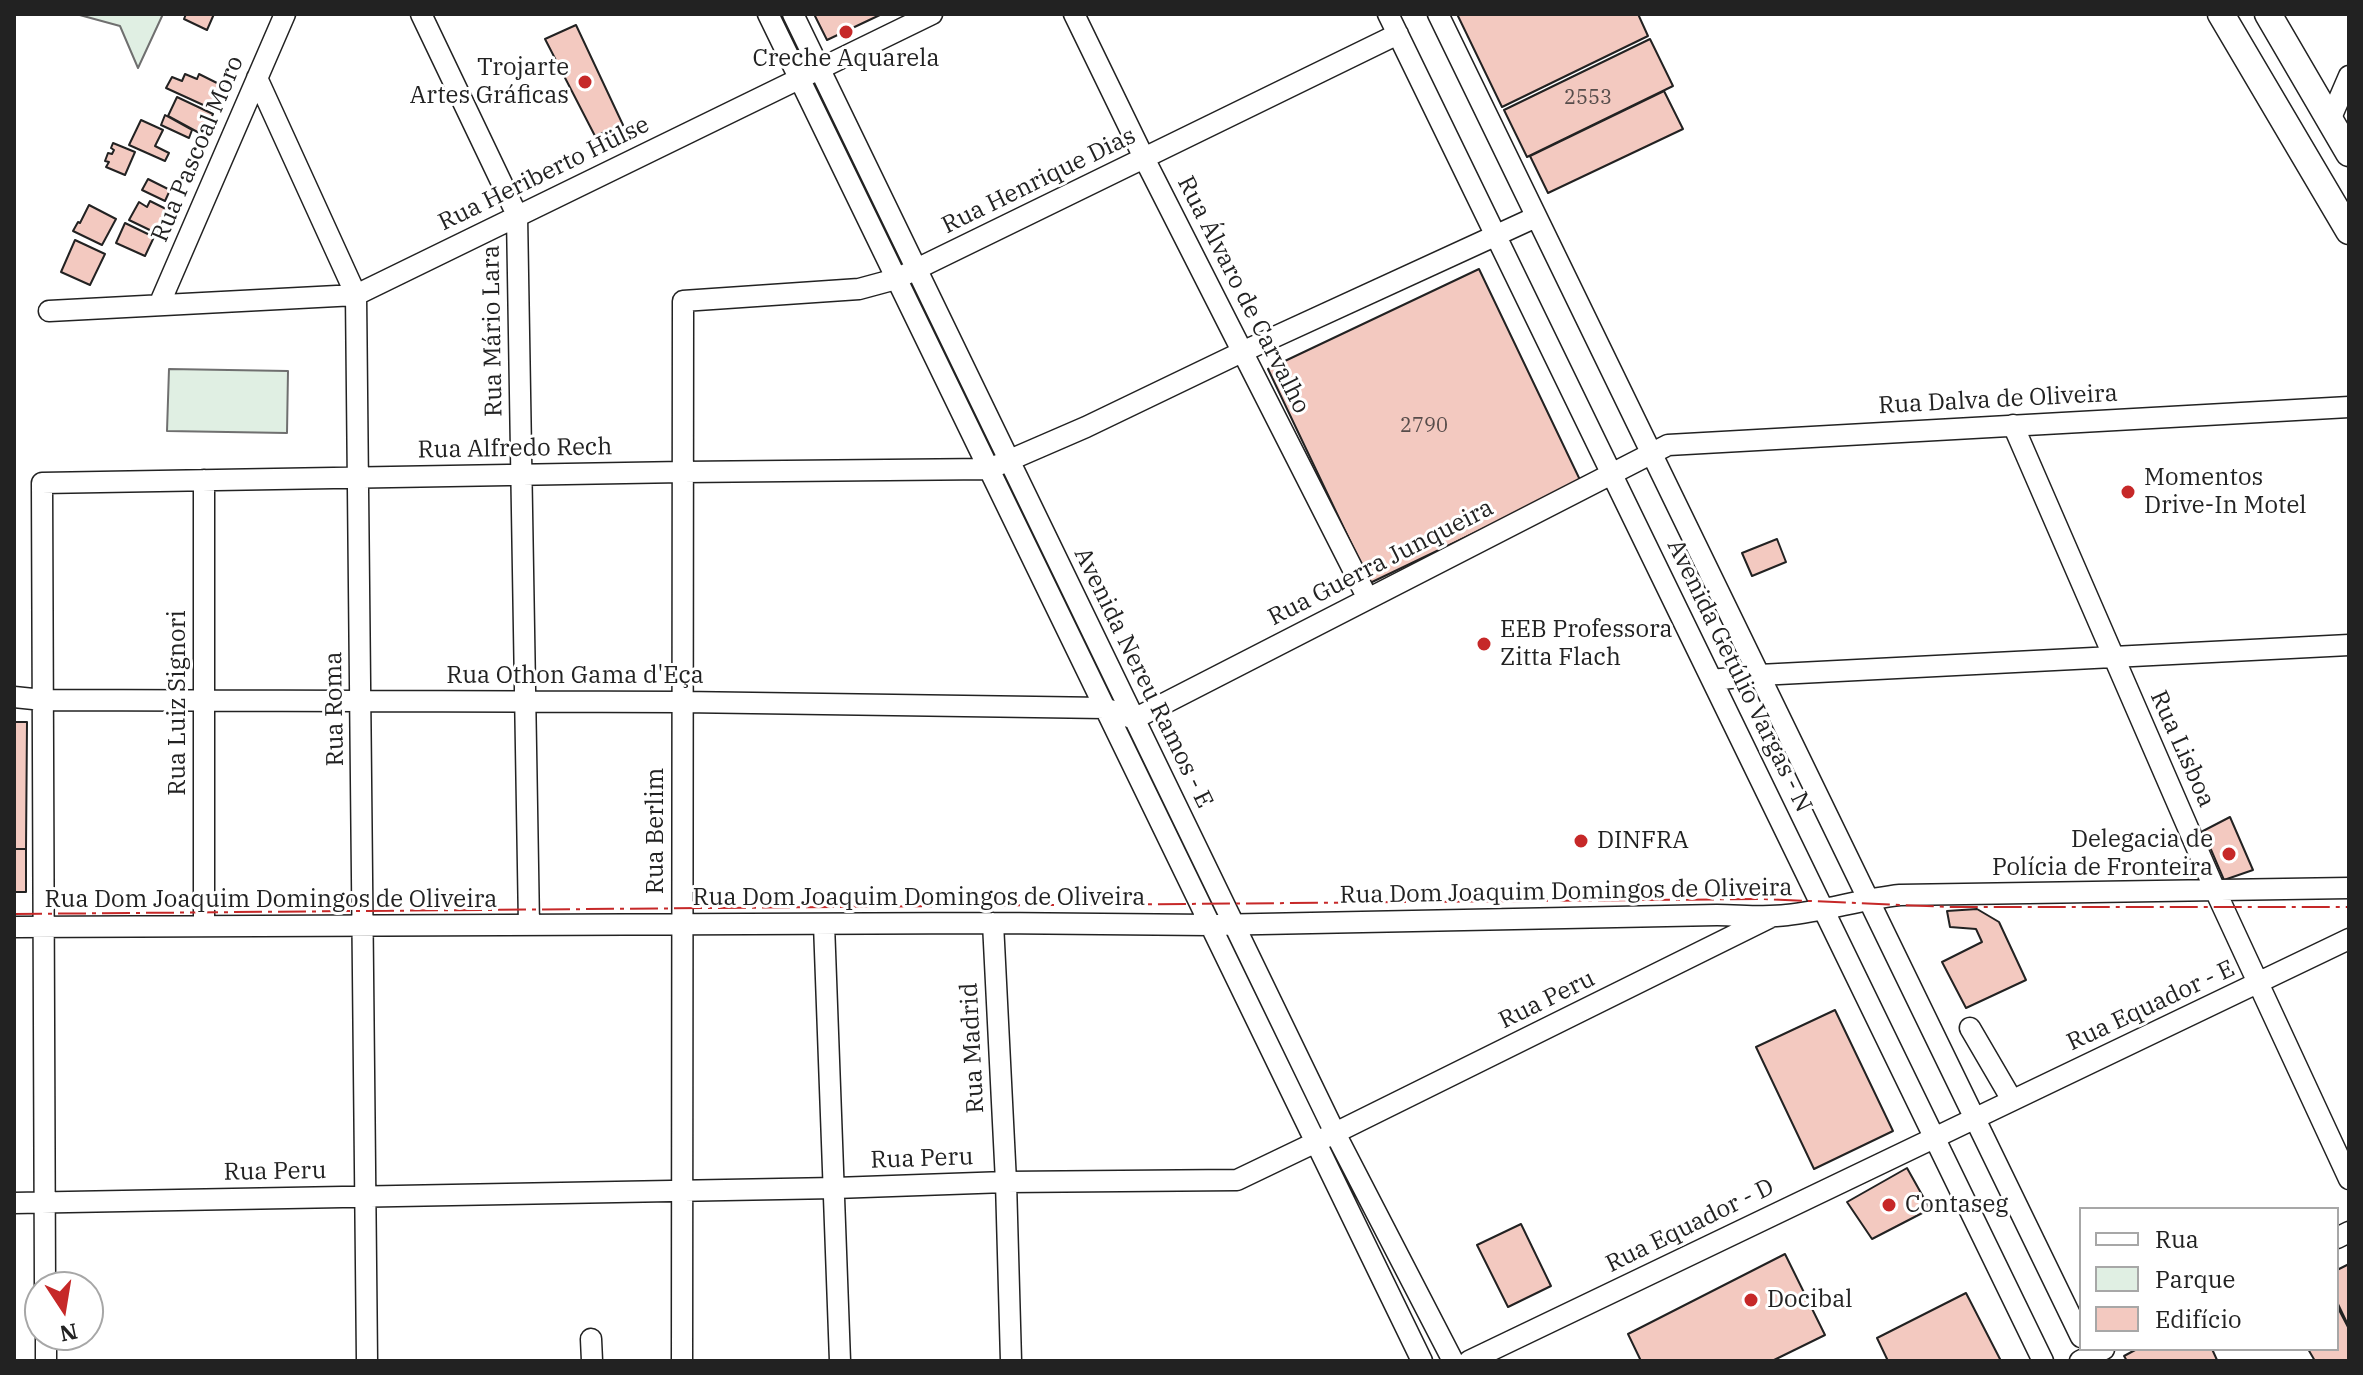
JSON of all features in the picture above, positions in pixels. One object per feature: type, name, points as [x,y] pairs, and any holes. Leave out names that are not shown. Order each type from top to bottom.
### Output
[{"type":"main road","points":[[2221,14],[2349,231]]},
{"type":"main road","points":[[2268,14],[2349,153]]},
{"type":"street","name":"Rua Pascoal Moro","points":[[159,305],[285,14]]},
{"type":"street","points":[[421,14],[517,215]]},
{"type":"street","name":"Avenida Nereu Ramos - E","points":[[768,14],[1422,1361]]},
{"type":"street","name":"Avenida Nereu Ramos - E","points":[[793,14],[1335,1133],[1453,1361]]},
{"type":"street","name":"Rua Heriberto Hülse","points":[[49,311],[356,295],[932,14]]},
{"type":"street","name":"Rua Álvaro de Carvalho","points":[[1074,14],[1368,599]]},
{"type":"street","name":"Avenida Getúlio Vargas - N","points":[[1388,14],[2043,1361]]},
{"type":"street","name":"Avenida Getúlio Vargas - N","points":[[1438,14],[2079,1332]]},
{"type":"street","name":"Rua Henrique Dias","points":[[683,301],[859,289],[896,279],[1398,34]]},
{"type":"street","points":[[2330,120],[2349,76]]},
{"type":"street","name":"Rua Roma","points":[[257,78],[356,295],[367,1361]]},
{"type":"street","points":[[848,180],[869,171]]},
{"type":"street","name":"Rua Mário Lara","points":[[517,215],[529,925]]},
{"type":"street","points":[[989,469],[1086,427],[1536,217]]},
{"type":"street","name":"Rua Berlim","points":[[682,1361],[683,301]]},
{"type":"street","name":"Rua Dalva de Oliveira","points":[[1651,453],[1668,445],[2349,407]]},
{"type":"street","name":"Rua Lisboa","points":[[2013,425],[2215,890],[2349,1179]]},
{"type":"street","name":"Rua Guerra Junqueira","points":[[1134,719],[1651,453]]},
{"type":"street","name":"Rua Alfredo Rech","points":[[43,700],[42,483],[989,469]]},
{"type":"street","name":"Rua Luiz Signori","points":[[204,480],[204,926]]},
{"type":"street","points":[[1712,680],[1759,675],[2349,645]]},
{"type":"street","name":"Rua Othon Gama d'Eça","points":[[14,697],[43,700],[682,702],[1105,708],[1134,719]]},
{"type":"street","points":[[43,700],[45,1271]]},
{"type":"street","points":[[1156,814],[1176,806]]},
{"type":"street","name":"Rua Dom Joaquim Domingos de Oliveira","points":[[14,927],[1210,925],[1717,915],[1771,917],[1868,898],[1900,895],[2349,888]]},
{"type":"street","name":"Rua Peru","points":[[14,1203],[1237,1180],[1771,917]]},
{"type":"street","name":"Rua Madrid","points":[[993,923],[1011,1361]]},
{"type":"street","points":[[824,924],[840,1361]]},
{"type":"street","name":"Rua Equador - E","points":[[1974,1118],[2349,939]]},
{"type":"street","points":[[1970,1028],[2012,1100]]},
{"type":"street","name":"Rua Equador - D","points":[[1469,1361],[1974,1118]]},
{"type":"street","points":[[591,1339],[592,1361]]},
{"type":"green space","points":[[76,14],[163,14],[138,68],[120,26]]},
{"type":"green space","points":[[169,369],[288,371],[287,433],[167,431]]},
{"type":"building","points":[[186,14],[214,14],[207,30],[184,19]]},
{"type":"building","points":[[814,14],[882,14],[827,40]]},
{"type":"building","points":[[1457,14],[1638,14],[1648,36],[1502,107]]},
{"type":"building","name":"Trojarte Artes Gráficas","points":[[576,25],[623,125],[595,136],[545,39]]},
{"type":"building","points":[[1650,39],[1673,86],[1527,157],[1504,110]]},
{"type":"building","points":[[185,74],[197,79],[199,74],[223,86],[212,109],[166,88],[172,77],[182,81]]},
{"type":"building","points":[[1664,91],[1683,129],[1548,193],[1530,156]]},
{"type":"building","points":[[177,97],[213,114],[203,135],[168,116]]},
{"type":"building","points":[[165,115],[192,130],[189,138],[161,125]]},
{"type":"building","points":[[141,120],[163,130],[155,146],[169,153],[165,161],[129,145]]},
{"type":"building","points":[[113,143],[135,152],[125,175],[106,167],[108,153],[112,154],[114,150],[111,148]]},
{"type":"building","points":[[148,179],[170,190],[165,201],[142,190]]},
{"type":"building","points":[[150,201],[168,210],[156,233],[129,220],[139,202],[147,207]]},
{"type":"building","points":[[89,205],[116,219],[102,245],[73,231]]},
{"type":"building","points":[[125,223],[154,237],[145,256],[116,243]]},
{"type":"building","points":[[75,240],[105,254],[90,285],[61,272]]},
{"type":"building","points":[[1479,269],[1581,482],[1370,583],[1268,369]]},
{"type":"building","points":[[1777,539],[1786,562],[1752,576],[1742,553]]},
{"type":"building","points":[[14,722],[27,722],[26,849],[14,849]]},
{"type":"building","points":[[2230,817],[2253,870],[2224,880],[2203,831]]},
{"type":"building","points":[[14,849],[26,849],[26,892],[14,892]]},
{"type":"building","points":[[1977,909],[1999,922],[2026,980],[1966,1008],[1942,962],[1982,942],[1976,929],[1950,927],[1947,911]]},
{"type":"building","points":[[1835,1010],[1893,1131],[1814,1169],[1756,1047]]},
{"type":"building","name":"Contaseg","points":[[1907,1168],[1930,1209],[1872,1239],[1847,1202]]},
{"type":"building","points":[[1521,1224],[1551,1286],[1508,1307],[1477,1245]]},
{"type":"building","name":"Docibal","points":[[1785,1254],[1825,1335],[1772,1361],[1641,1361],[1628,1334]]},
{"type":"building","points":[[2349,1264],[2349,1327],[2339,1306],[2339,1269]]},
{"type":"building","points":[[1966,1293],[2001,1361],[1888,1361],[1877,1338]]},
{"type":"building","points":[[2339,1310],[2349,1329],[2349,1361],[2315,1361],[2309,1351],[2339,1351]]},
{"type":"building","points":[[2133,1351],[2213,1351],[2217,1360],[2127,1361],[2124,1356]]},
{"type":"power","points":[[14,914],[1763,899],[1949,907],[2349,907]]},
{"type":"place","name":"Creche Aquarela","points":[[846,32]]},
{"type":"place","name":"Trojarte Artes Gráficas","points":[[585,82]]},
{"type":"place","name":"Momentos Drive-In Motel","points":[[2128,492]]},
{"type":"place","name":"EEB Professora Zitta Flach","points":[[1484,644]]},
{"type":"place","name":"DINFRA","points":[[1581,841]]},
{"type":"place","name":"Delegacia de Polícia de Fronteira","points":[[2229,854]]},
{"type":"place","name":"Contaseg","points":[[1889,1205]]},
{"type":"place","name":"Docibal","points":[[1751,1300]]}]
